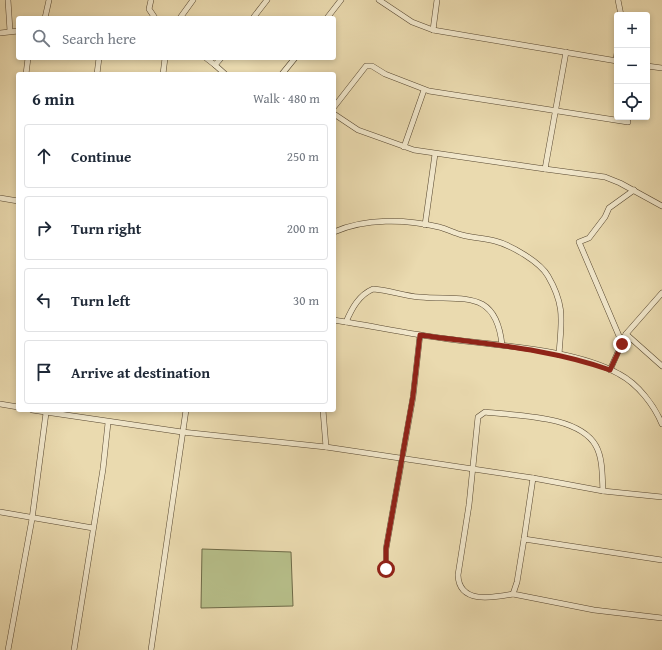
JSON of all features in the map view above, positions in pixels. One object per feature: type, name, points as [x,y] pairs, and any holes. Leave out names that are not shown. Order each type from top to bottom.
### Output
[{"type":"street","points":[[8,0],[10,30]]},
{"type":"street","points":[[46,16],[49,0]]},
{"type":"street","points":[[151,0],[149,9],[154,16]]},
{"type":"street","points":[[181,16],[193,0]]},
{"type":"street","points":[[255,16],[267,0]]},
{"type":"street","points":[[329,16],[341,0]]},
{"type":"street","points":[[379,0],[412,22],[433,30],[614,61]]},
{"type":"street","points":[[433,30],[437,0]]},
{"type":"street","points":[[618,0],[620,12]]},
{"type":"street","points":[[0,33],[10,30],[16,31]]},
{"type":"street","points":[[545,169],[566,52]]},
{"type":"street","points":[[26,72],[28,60]]},
{"type":"street","points":[[97,72],[99,60]]},
{"type":"street","points":[[163,72],[165,60]]},
{"type":"street","points":[[209,60],[223,72]]},
{"type":"street","points":[[215,65],[219,60]]},
{"type":"street","points":[[284,72],[293,60]]},
{"type":"street","points":[[336,104],[366,66],[372,66],[385,74],[424,90],[628,122]]},
{"type":"street","points":[[650,66],[662,68]]},
{"type":"street","points":[[404,147],[424,90]]},
{"type":"street","points":[[336,115],[358,130],[414,150],[605,177],[634,190],[662,206]]},
{"type":"street","points":[[425,225],[436,154]]},
{"type":"street","points":[[622,344],[579,242],[589,238],[605,217],[609,208],[634,190]]},
{"type":"street","points":[[0,198],[16,201]]},
{"type":"street","points":[[336,231],[362,223],[425,225],[461,235],[496,241],[513,249],[539,265],[547,275],[559,298],[562,326],[559,355]]},
{"type":"street","points":[[346,322],[356,302],[368,291],[373,289],[417,297],[475,301],[486,306],[494,316],[500,332],[502,345]]},
{"type":"street","points":[[610,370],[626,334],[662,293]]},
{"type":"street","points":[[336,320],[420,335],[502,345],[559,355],[610,370],[620,374],[633,384],[657,412],[662,424]]},
{"type":"street","points":[[626,334],[662,366]]},
{"type":"street","points":[[386,569],[386,549],[413,396],[420,335]]},
{"type":"street","points":[[0,404],[16,407]]},
{"type":"street","points":[[41,412],[108,422],[139,424],[182,432],[326,447],[533,478],[603,491],[662,498]]},
{"type":"street","points":[[151,650],[186,412]]},
{"type":"street","points":[[323,412],[326,447]]},
{"type":"street","points":[[603,491],[601,458],[590,437],[578,429],[559,421],[485,412],[480,414],[478,417],[469,505],[458,583],[466,593],[488,598],[512,594],[594,610],[662,618]]},
{"type":"street","points":[[8,650],[32,519],[46,413]]},
{"type":"street","points":[[74,650],[108,422]]},
{"type":"street","points":[[512,594],[517,582],[533,478]]},
{"type":"street","points":[[0,512],[32,519],[93,528]]},
{"type":"street","points":[[524,539],[662,560]]},
{"type":"green space","points":[[202,549],[291,552],[293,606],[201,608]]},
{"type":"route","points":[[386,569],[386,549],[393,518],[413,396],[420,335],[514,347],[572,358],[610,370],[616,353],[622,344]]}]
